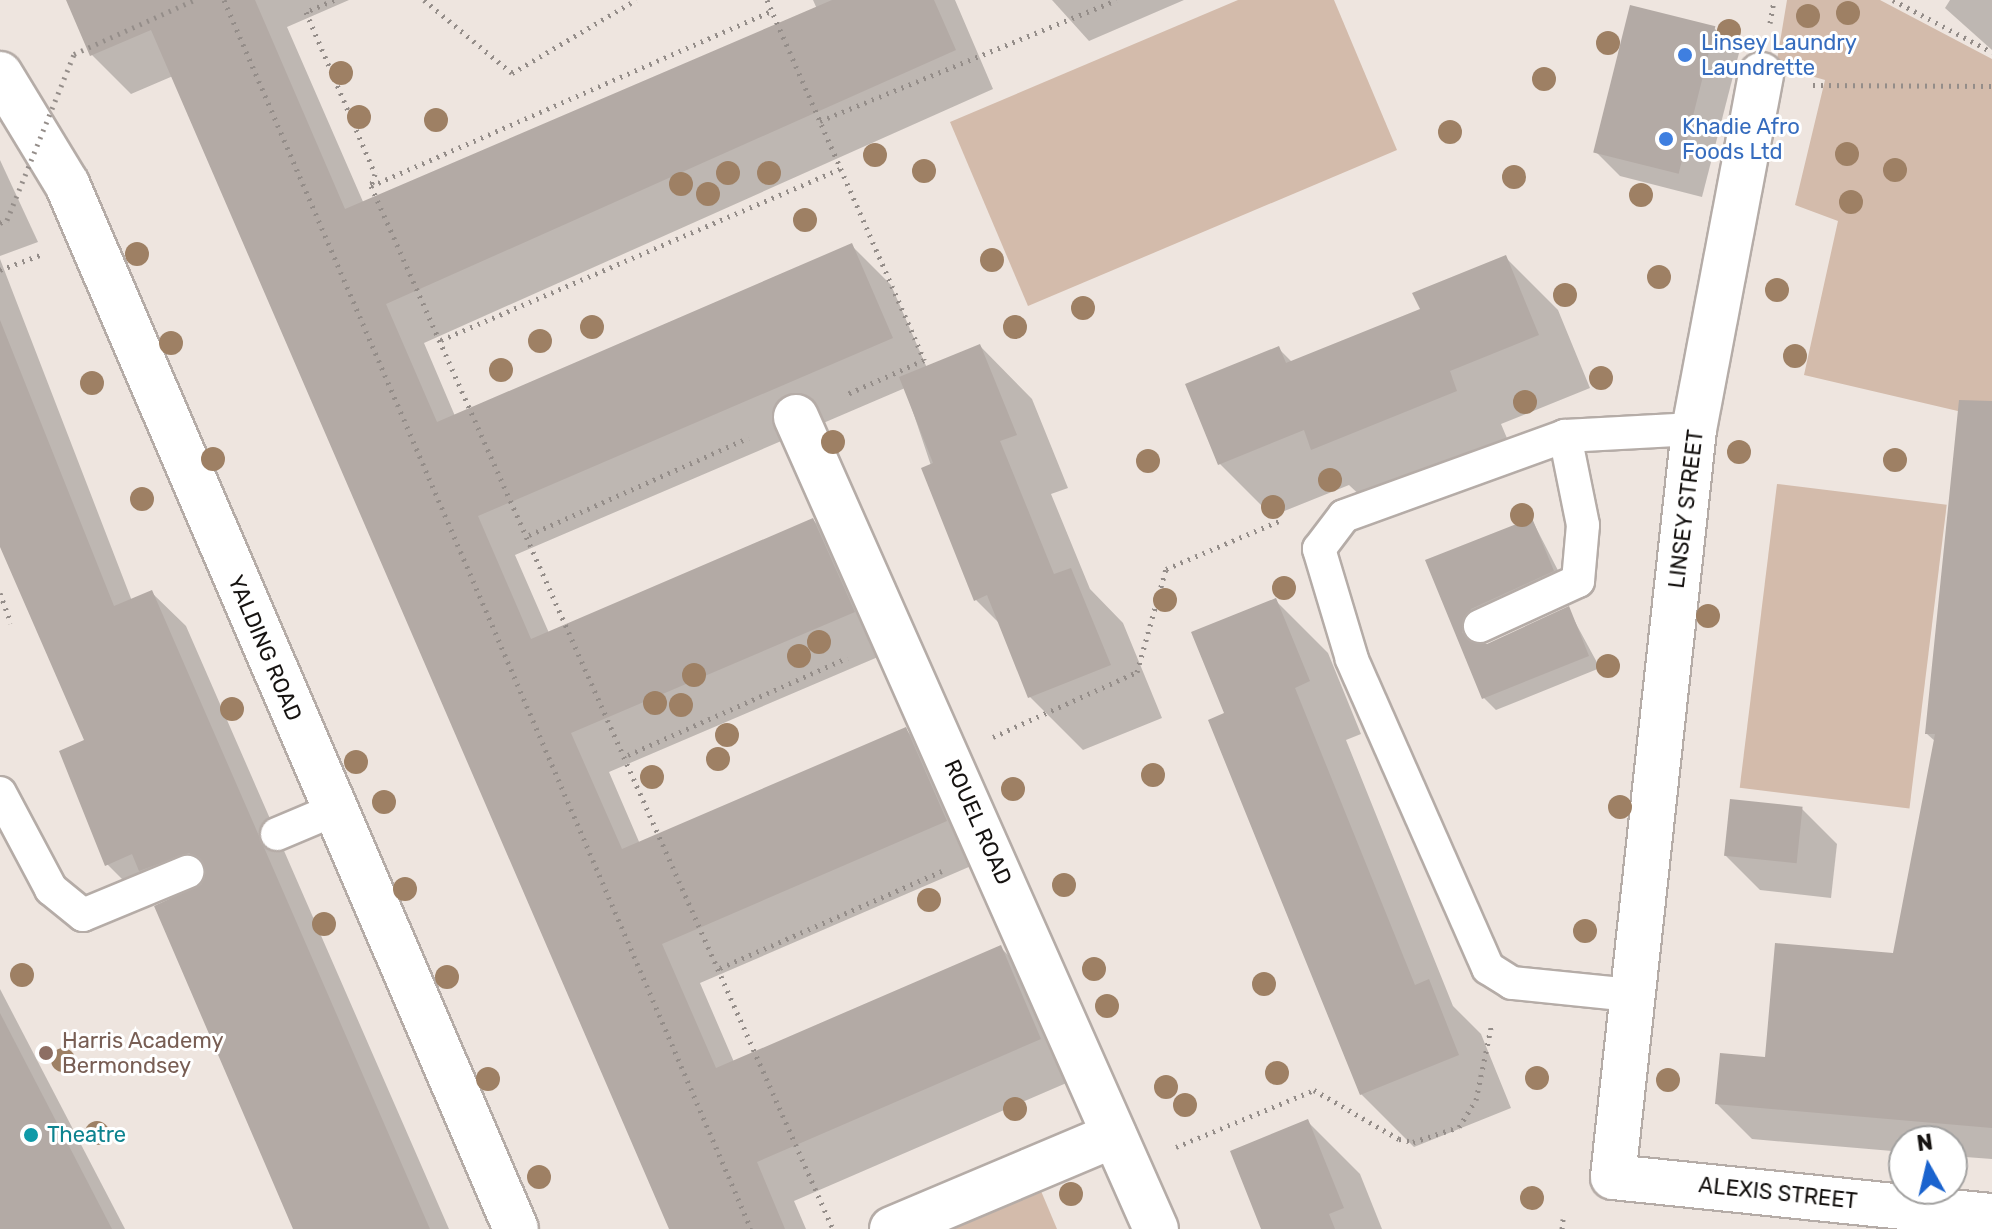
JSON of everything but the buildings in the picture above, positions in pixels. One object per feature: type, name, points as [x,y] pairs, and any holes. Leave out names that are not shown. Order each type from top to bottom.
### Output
[{"type":"street","name":"YALDING ROAD","points":[[0,74],[67,184],[516,1229]]},
{"type":"street","name":"LINSEY STREET","points":[[1613,1177],[1694,429],[1761,75]]},
{"type":"street","name":"ROUEL ROAD","points":[[796,417],[991,850],[1156,1229]]},
{"type":"street","points":[[892,1229],[1114,1135]]},
{"type":"street","name":"ALEXIS STREET","points":[[1613,1177],[1992,1216]]},
{"type":"lane","points":[[1631,995],[1512,983],[1488,968],[1455,906],[1384,719],[1352,659],[1319,549],[1344,516],[1565,436],[1694,429]]},
{"type":"lane","points":[[1480,626],[1578,581],[1583,525],[1565,436]]},
{"type":"lane","points":[[0,793],[51,889],[83,915],[187,872]]},
{"type":"lane","points":[[277,834],[334,810]]},
{"type":"path","points":[[0,223],[7,220],[74,54],[194,0]]},
{"type":"path","points":[[224,0],[751,1229]]},
{"type":"path","points":[[334,0],[306,12],[375,174],[371,186],[628,755],[833,1229]]},
{"type":"path","points":[[424,0],[512,73],[636,0]]},
{"type":"path","points":[[529,535],[924,360],[767,0]]},
{"type":"path","points":[[820,121],[1116,0]]},
{"type":"path","points":[[1893,0],[1992,52]]},
{"type":"path","points":[[371,186],[772,11]]},
{"type":"path","points":[[1761,75],[1810,85],[1992,86]]},
{"type":"path","points":[[441,340],[840,169]]},
{"type":"path","points":[[987,739],[1137,672],[1166,569],[1292,516]]},
{"type":"path","points":[[0,593],[11,623]]},
{"type":"path","points":[[628,755],[896,639]]},
{"type":"path","points":[[720,968],[991,850]]},
{"type":"path","points":[[1165,1160],[1174,1148],[1314,1090],[1399,1139],[1413,1142],[1459,1127],[1476,1100],[1493,1019],[1512,983]]},
{"type":"path","points":[[1562,1229],[1563,1219]]},
{"type":"shaded area","points":[[1238,0],[1334,0],[1397,150],[1028,306],[950,122]]},
{"type":"shaded area","points":[[1787,0],[1880,0],[1992,59],[1992,419],[1804,375],[1838,221],[1795,205],[1825,80],[1776,66]]},
{"type":"shaded area","points":[[1777,484],[1947,505],[1909,809],[1740,788]]},
{"type":"shaded area","points":[[1041,1191],[1057,1229],[951,1229]]},
{"type":"place","name":"Linsey Laundry Laundrette","points":[[1685,55]]},
{"type":"place","name":"Khadie Afro Foods Ltd","points":[[1666,139]]},
{"type":"place","name":"Harris Academy Bermondsey","points":[[46,1053]]},
{"type":"place","name":"Theatre","points":[[31,1135]]}]
